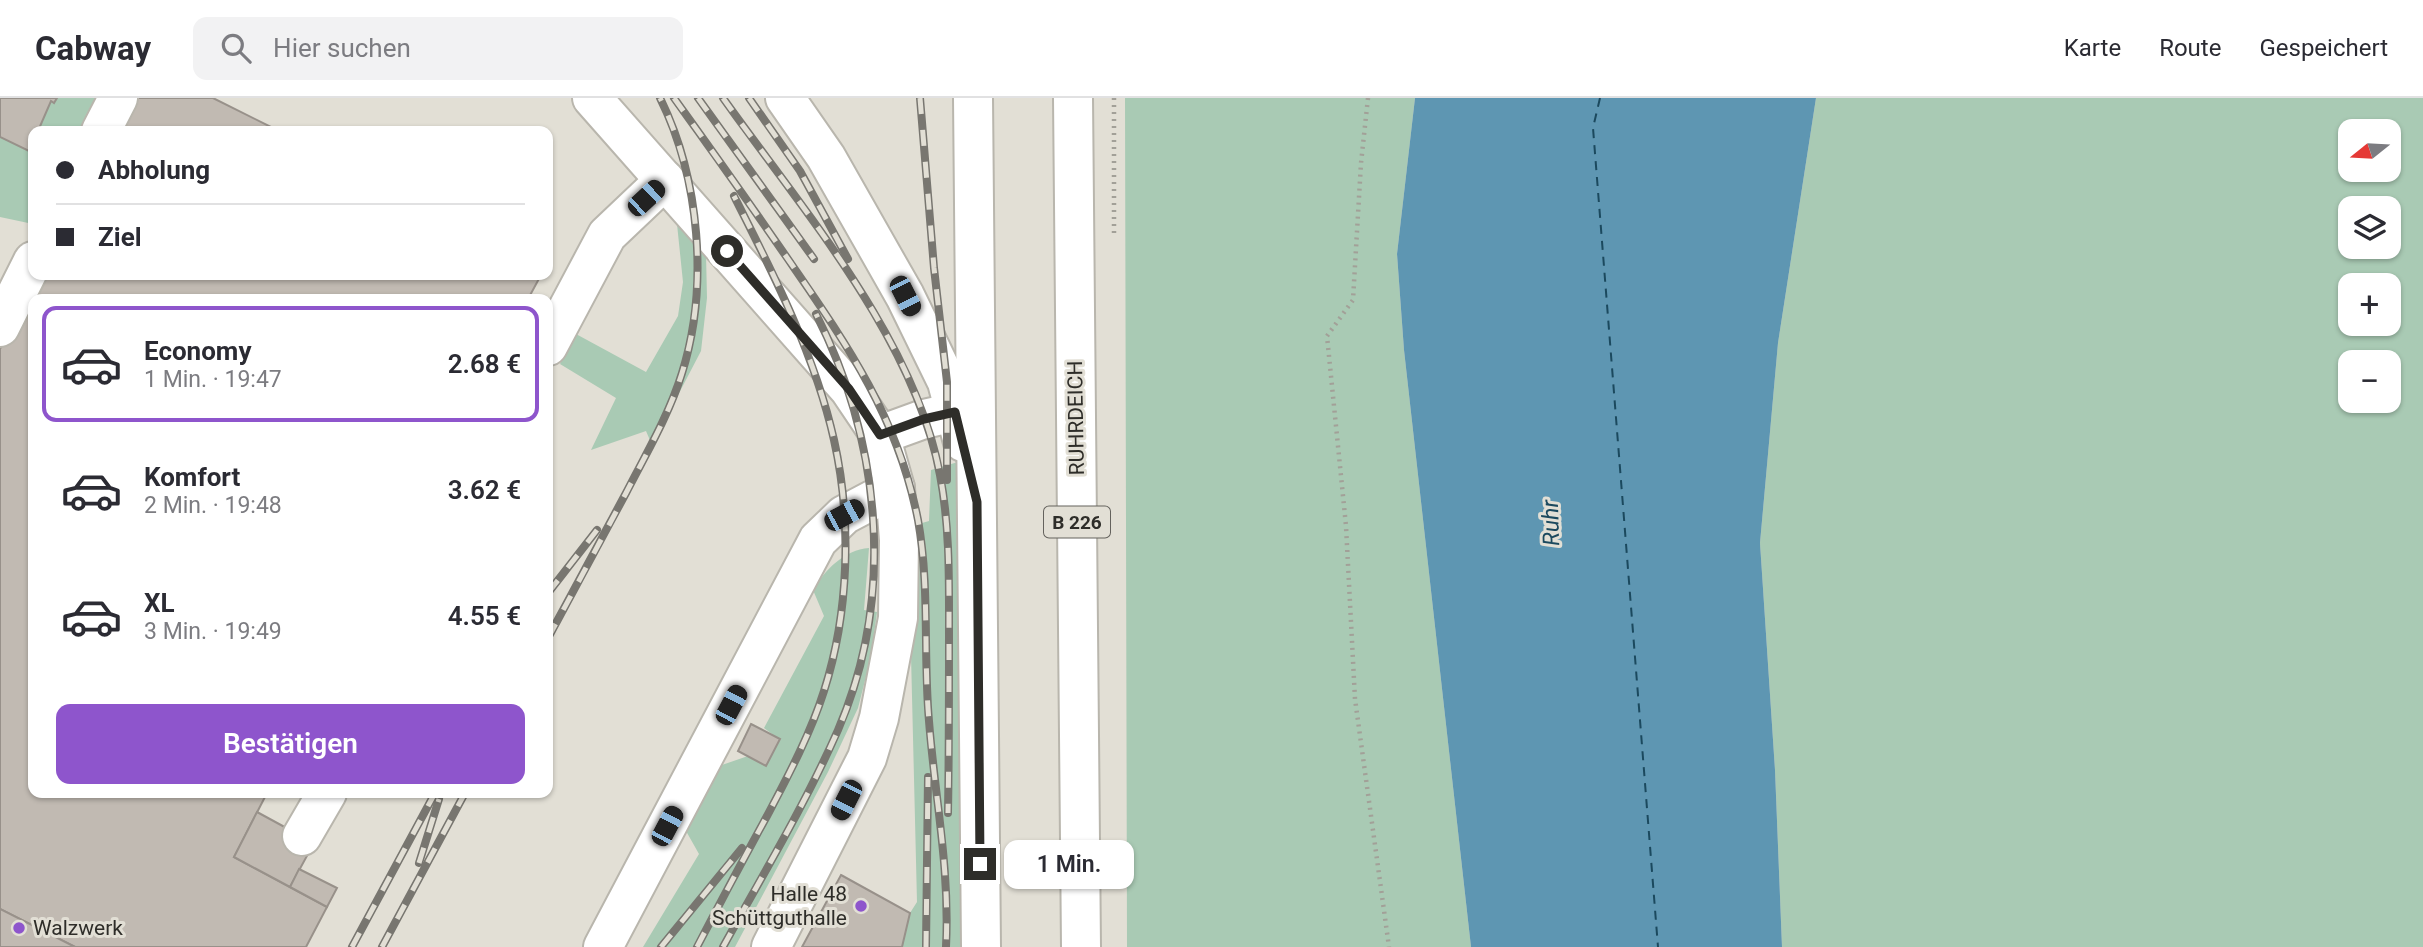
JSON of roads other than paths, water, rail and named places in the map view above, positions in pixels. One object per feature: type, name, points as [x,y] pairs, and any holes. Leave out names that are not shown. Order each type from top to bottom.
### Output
[{"type":"main road","points":[[104,126],[118,98]]},
{"type":"main road","points":[[592,98],[849,389],[880,435],[895,488],[900,540],[898,618],[879,718],[867,758],[815,892],[771,947]]},
{"type":"main road","points":[[973,98],[981,947]]},
{"type":"main road","name":"RUHRDEICH","points":[[1073,98],[1081,947]]},
{"type":"main road","points":[[795,104],[905,296],[947,382],[977,502]]},
{"type":"main road","points":[[553,337],[607,235],[665,180]]},
{"type":"main road","points":[[0,327],[28,271]]},
{"type":"main road","points":[[880,435],[924,419],[955,412]]},
{"type":"main road","points":[[603,947],[818,540],[844,515],[895,488]]},
{"type":"main road","points":[[303,836],[324,798]]},
{"type":"water","name":"Ruhr","points":[[1415,98],[1816,98],[1778,343],[1760,543],[1775,770],[1782,947],[1471,947],[1404,350],[1397,254]]},
{"type":"railway","points":[[553,629],[664,419],[677,389],[690,340],[696,305],[697,270],[692,198],[674,130],[660,98]]},
{"type":"railway","points":[[674,98],[832,323],[868,384],[898,448],[909,483],[922,545],[927,696],[944,861],[946,947]]},
{"type":"railway","points":[[698,98],[814,259]]},
{"type":"railway","points":[[723,98],[852,277],[907,374],[927,424],[940,475],[947,534],[948,813]]},
{"type":"railway","points":[[749,98],[800,171],[848,259]]},
{"type":"railway","points":[[920,98],[934,268],[947,382],[947,480]]},
{"type":"railway","points":[[697,947],[783,786],[812,723],[824,691],[839,630],[845,566],[844,502],[826,408],[792,315],[734,196]]},
{"type":"railway","points":[[723,947],[797,813],[838,730],[856,679],[868,626],[874,573],[873,520],[867,467],[855,414],[838,363],[816,314]]},
{"type":"railway","points":[[553,587],[597,530]]},
{"type":"railway","points":[[926,947],[928,777]]},
{"type":"railway","points":[[352,947],[432,798]]},
{"type":"railway","points":[[382,947],[462,798]]},
{"type":"railway","points":[[419,863],[439,799]]},
{"type":"railway","points":[[661,947],[742,848]]},
{"type":"place","name":"Halle 48 Schüttguthalle","points":[[861,906]]},
{"type":"place","name":"Walzwerk","points":[[19,928]]}]
